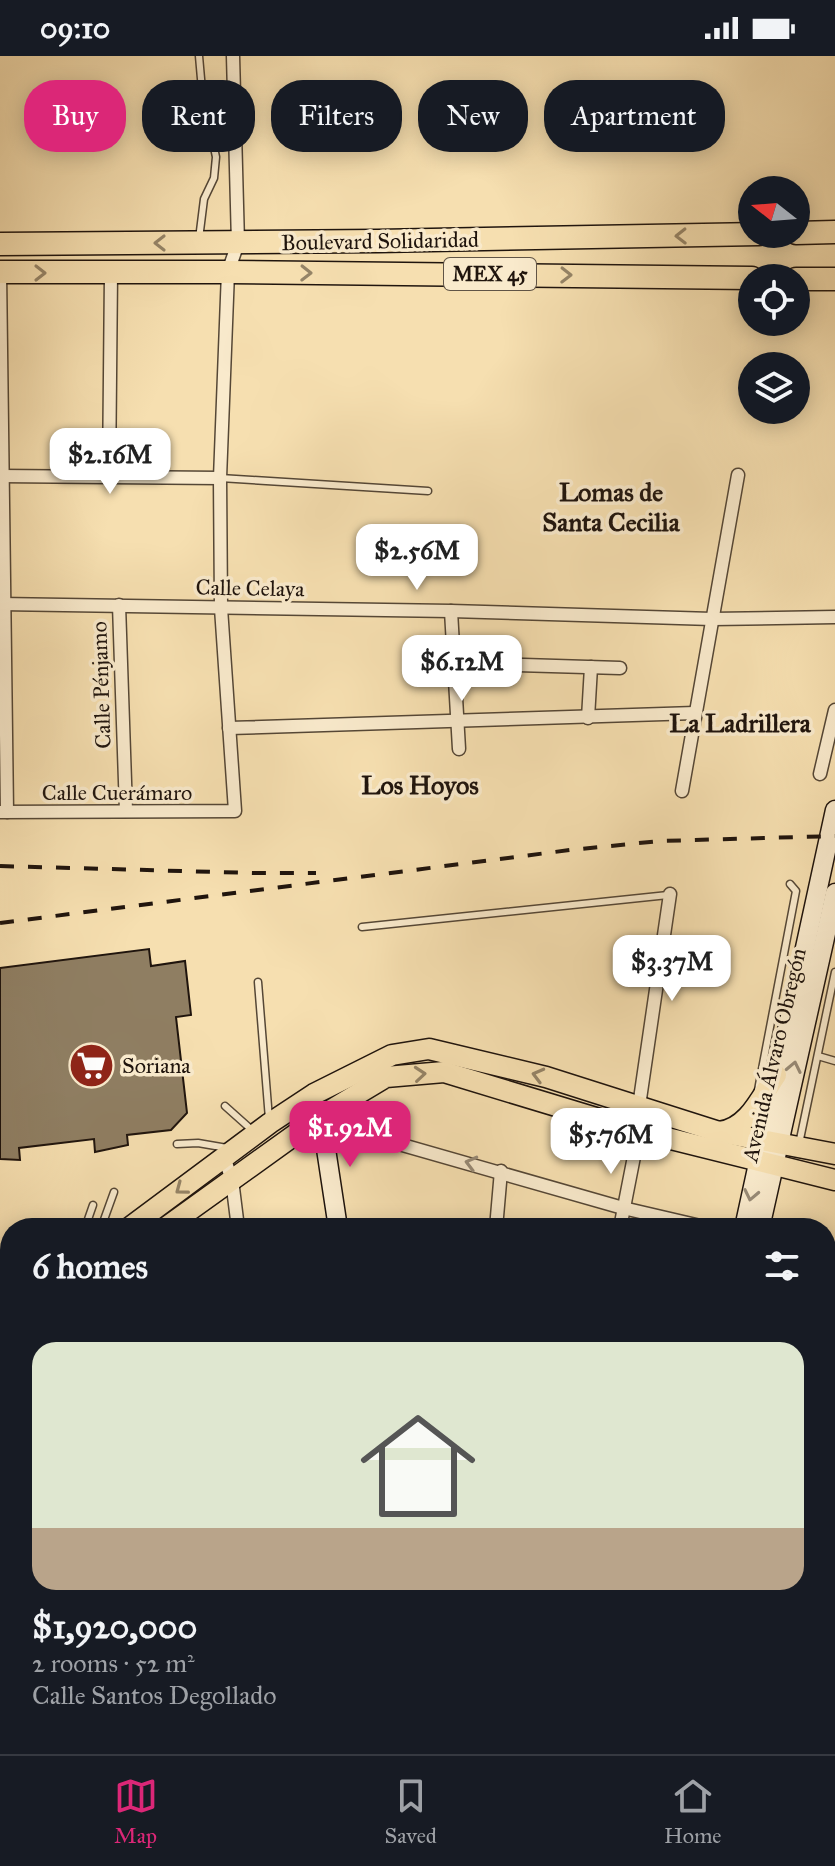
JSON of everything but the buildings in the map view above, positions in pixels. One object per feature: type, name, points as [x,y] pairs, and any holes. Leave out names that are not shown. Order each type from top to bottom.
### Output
[{"type":"highway","points":[[810,233],[835,232]]},
{"type":"highway","name":"Boulevard Solidaridad","points":[[0,244],[738,234]]},
{"type":"highway","name":"Boulevard Solidaridad","points":[[0,272],[738,278]]},
{"type":"highway","points":[[810,279],[835,279]]},
{"type":"main road","points":[[142,1218],[314,1094],[392,1055],[429,1049],[546,1077],[719,1132],[835,1154]]},
{"type":"main road","points":[[179,1218],[386,1077],[444,1072],[639,1131],[835,1180]]},
{"type":"main road","points":[[719,1132],[739,1125],[754,1109],[776,1075]]},
{"type":"street","points":[[233,56],[238,243],[228,272],[220,478],[221,608],[229,728],[695,713]]},
{"type":"street","points":[[0,272],[4,812]]},
{"type":"street","points":[[109,478],[111,273]]},
{"type":"street","points":[[682,791],[738,475]]},
{"type":"street","points":[[2,476],[220,478]]},
{"type":"street","name":"Calle Celaya","points":[[3,604],[451,611],[712,619],[835,617]]},
{"type":"street","name":"Calle Pénjamo","points":[[119,605],[126,811]]},
{"type":"street","points":[[451,611],[459,749]]},
{"type":"street","points":[[454,663],[620,668]]},
{"type":"street","points":[[588,718],[591,667]]},
{"type":"street","points":[[820,774],[835,710]]},
{"type":"street","name":"Calle Cuerámaro","points":[[4,812],[235,811],[229,728]]},
{"type":"street","name":"Avenida Álvaro Obregón","points":[[780,1144],[776,1075],[835,810]]},
{"type":"street","name":"Avenida Álvaro Obregón","points":[[747,1218],[766,1165],[780,1144],[835,893]]},
{"type":"street","points":[[639,1106],[670,894]]},
{"type":"street","points":[[336,1218],[321,1119],[666,1218]]},
{"type":"street","points":[[622,1218],[639,1131]]},
{"type":"street","points":[[229,1153],[237,1218]]},
{"type":"street","name":"Avenida Álvaro Obregón","points":[[761,1218],[766,1165]]},
{"type":"street","points":[[497,1218],[501,1171]]},
{"type":"lane","points":[[199,56],[202,90],[216,157],[214,178],[204,199],[199,243]]},
{"type":"lane","points":[[220,478],[428,491]]},
{"type":"lane","points":[[754,1109],[796,891],[790,884]]},
{"type":"lane","points":[[362,927],[670,894]]},
{"type":"lane","points":[[780,1144],[818,1056],[835,972]]},
{"type":"lane","points":[[258,982],[263,1128]]},
{"type":"lane","points":[[818,1056],[835,1061]]},
{"type":"lane","points":[[225,1106],[263,1128]]},
{"type":"lane","points":[[177,1144],[198,1143],[229,1153]]},
{"type":"lane","points":[[105,1218],[114,1192]]},
{"type":"lane","points":[[88,1218],[93,1205]]},
{"type":"railway","points":[[0,923],[570,850],[660,841],[835,836]]},
{"type":"railway","points":[[0,866],[316,873]]},
{"type":"place","name":"Soriana","points":[[91,1065]]},
{"type":"district","name":"Lomas de Santa Cecilia","points":[[611,507]]},
{"type":"district","name":"La Ladrillera","points":[[740,723]]},
{"type":"district","name":"Los Hoyos","points":[[420,785]]}]
